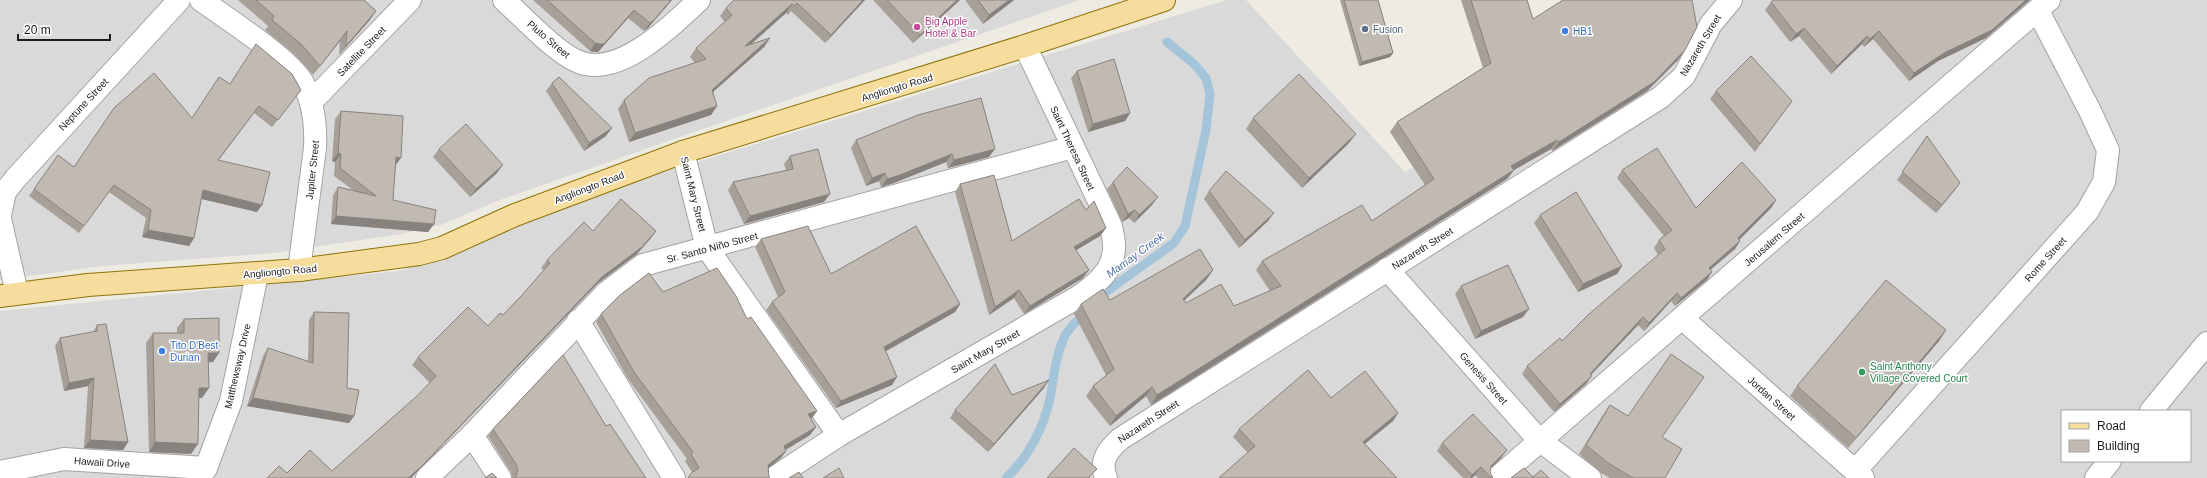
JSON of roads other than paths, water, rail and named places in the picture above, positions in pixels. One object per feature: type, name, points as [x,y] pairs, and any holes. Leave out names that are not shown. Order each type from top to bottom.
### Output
[{"type":"main road","name":"Angliongto Road","points":[[9,295],[88,285],[299,270],[387,259],[442,248],[515,214],[683,152],[1025,46],[1139,4],[1164,0]]},
{"type":"street","name":"Neptune Street","points":[[0,215],[5,192],[16,178],[179,0]]},
{"type":"street","name":"Jupiter Street","points":[[201,0],[287,63],[302,82],[311,102],[316,128],[315,148],[299,270]]},
{"type":"street","name":"Satellite Street","points":[[311,102],[410,0]]},
{"type":"street","name":"Pluto Street","points":[[504,0],[564,53],[580,62],[595,65],[618,60],[638,50],[671,26],[699,0]]},
{"type":"street","name":"Nazareth Street","points":[[1106,478],[1103,469],[1107,451],[1120,439],[1661,97],[1684,76],[1711,24],[1731,0]]},
{"type":"street","name":"Jerusalem Street","points":[[1497,478],[1539,440],[2044,5]]},
{"type":"street","name":"Rome Street","points":[[1859,475],[2087,212],[2104,182],[2108,150],[2044,5]]},
{"type":"street","name":"Saint Theresa Street","points":[[1025,46],[1110,224],[1115,239],[1115,251]]},
{"type":"street","name":"Sr. Santo Niño Street","points":[[427,478],[472,435],[606,293],[643,265],[1073,147]]},
{"type":"street","name":"Saint Mary Street","points":[[683,152],[707,248],[839,435]]},
{"type":"street","points":[[0,218],[9,295]]},
{"type":"street","name":"Saint Mary Street","points":[[774,478],[839,435],[1078,297],[1095,285],[1108,269],[1115,251]]},
{"type":"street","name":"Genesis Street","points":[[1387,269],[1539,440],[1590,478]]},
{"type":"street","name":"Matthewsway Drive","points":[[202,473],[231,401],[257,274]]},
{"type":"street","name":"Jordan Street","points":[[1682,318],[1859,475]]},
{"type":"street","points":[[578,321],[674,478]]},
{"type":"street","points":[[2152,410],[2207,343]]},
{"type":"street","points":[[472,435],[500,478]]},
{"type":"street","name":"Hawaii Drive","points":[[0,472],[64,459],[202,473]]},
{"type":"street","points":[[2096,478],[2109,462]]},
{"type":"waterway","name":"Mamay Creek","points":[[1096,299],[1174,243],[1185,226],[1206,130],[1210,94],[1206,78],[1193,63],[1167,42]]},
{"type":"waterway","name":"Mamay Creek","points":[[1006,478],[1028,452],[1039,431],[1044,420],[1050,398],[1061,345],[1068,331],[1085,312]]},
{"type":"place","name":"Big Apple Hotel & Bar","points":[[917,27]]},
{"type":"place","name":"Fusion","points":[[1365,29]]},
{"type":"place","name":"HB1","points":[[1565,31]]},
{"type":"place","name":"Tito D'Best Durian","points":[[162,351]]},
{"type":"place","name":"Saint Anthony Village Covered Court","points":[[1862,372]]}]
